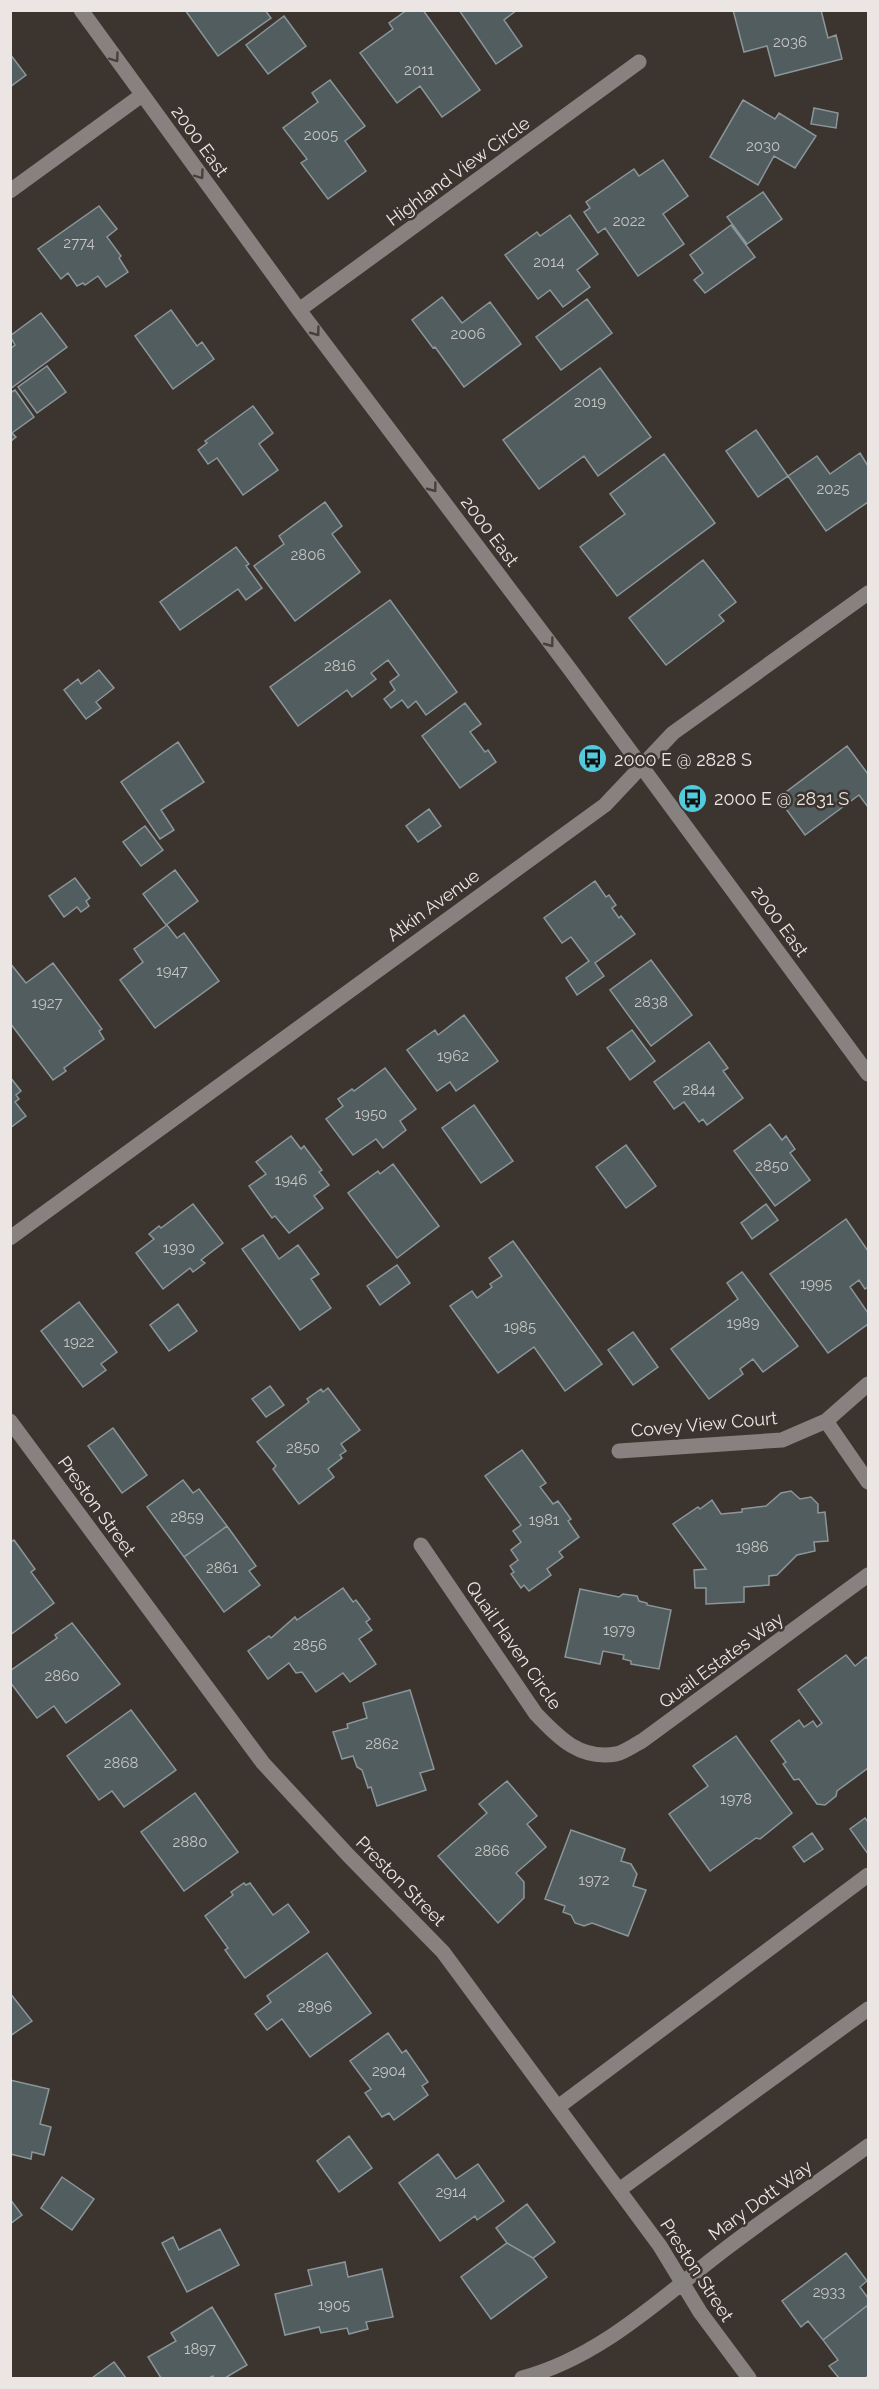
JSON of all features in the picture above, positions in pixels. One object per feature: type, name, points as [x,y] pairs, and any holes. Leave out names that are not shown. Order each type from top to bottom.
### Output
[{"type":"street","name":"2000 East","points":[[81,10],[299,310],[642,766],[868,1074]]},
{"type":"street","name":"Highland View Circle","points":[[299,310],[639,62]]},
{"type":"street","points":[[10,191],[142,95]]},
{"type":"street","name":"Atkin Avenue","points":[[10,1238],[605,805],[673,733],[868,593]]},
{"type":"street","points":[[868,1384],[826,1420],[868,1482]]},
{"type":"street","name":"Covey View Court","points":[[619,1451],[782,1440],[826,1420]]},
{"type":"street","name":"Preston Street","points":[[10,1421],[263,1763],[348,1856],[443,1952],[660,2246],[700,2312],[749,2379]]},
{"type":"street","name":"Quail Haven Circle","points":[[421,1545],[536,1714],[559,1738],[588,1754]]},
{"type":"street","name":"Quail Estates Way","points":[[588,1754],[618,1754],[642,1741],[868,1575]]},
{"type":"street","points":[[558,2107],[868,1875]]},
{"type":"street","points":[[619,2190],[868,2009]]},
{"type":"street","name":"Mary Dott Way","points":[[522,2379],[540,2374],[605,2341],[723,2251],[868,2146]]},
{"type":"building","points":[[185,10],[265,10],[271,18],[218,56]]},
{"type":"building","points":[[407,10],[423,10],[480,90],[442,117],[420,86],[397,103],[360,53],[393,29],[389,23]]},
{"type":"building","points":[[459,10],[517,10],[504,20],[522,46],[496,64]]},
{"type":"building","points":[[733,10],[821,10],[828,38],[836,35],[842,59],[775,76],[767,46],[744,52]]},
{"type":"building","points":[[284,16],[306,46],[268,74],[246,45]]},
{"type":"building","points":[[10,54],[26,75],[10,87]]},
{"type":"building","points":[[330,80],[365,126],[345,141],[366,171],[328,199],[301,163],[307,159],[283,128],[318,102],[312,93]]},
{"type":"building","points":[[743,100],[775,119],[779,113],[816,136],[795,168],[774,156],[758,185],[710,157]]},
{"type":"building","points":[[814,108],[838,113],[836,128],[811,124]]},
{"type":"building","points":[[663,160],[688,196],[663,214],[684,244],[638,276],[605,228],[598,233],[584,212],[590,208],[586,202],[634,169],[639,176]]},
{"type":"building","points":[[763,192],[782,219],[747,244],[727,217]]},
{"type":"building","points":[[99,206],[117,229],[107,237],[121,256],[119,258],[128,272],[106,287],[98,276],[85,285],[83,283],[77,286],[68,273],[61,279],[38,249]]},
{"type":"building","points":[[570,215],[598,254],[577,270],[590,287],[563,307],[550,290],[538,299],[505,255],[537,232],[540,236]]},
{"type":"building","points":[[731,225],[755,257],[705,293],[694,280],[703,273],[690,255]]},
{"type":"building","points":[[442,297],[462,323],[490,302],[521,344],[464,387],[412,320]]},
{"type":"building","points":[[587,299],[612,333],[561,370],[536,337]]},
{"type":"building","points":[[171,310],[197,346],[202,342],[214,359],[173,389],[135,336]]},
{"type":"building","points":[[41,313],[67,347],[10,389],[10,349],[15,345],[10,336]]},
{"type":"building","points":[[47,366],[66,392],[37,413],[18,387]]},
{"type":"building","points":[[600,368],[651,437],[598,476],[584,456],[539,489],[503,440]]},
{"type":"building","points":[[15,390],[34,417],[12,433],[16,437],[10,442],[10,393]]},
{"type":"building","points":[[253,406],[273,433],[259,444],[278,470],[243,495],[217,458],[208,464],[198,450],[207,443],[205,441]]},
{"type":"building","points":[[756,430],[788,476],[758,497],[726,451]]},
{"type":"building","points":[[860,453],[868,466],[868,502],[826,531],[788,476],[817,456],[830,474]]},
{"type":"building","points":[[664,454],[715,523],[617,596],[580,547],[625,514],[610,494]]},
{"type":"building","points":[[325,502],[342,526],[332,534],[360,572],[295,621],[254,566],[284,544],[279,536]]},
{"type":"building","points":[[236,547],[249,564],[246,566],[262,588],[246,600],[238,589],[180,630],[160,602]]},
{"type":"building","points":[[703,560],[736,602],[719,615],[724,621],[666,665],[629,618]]},
{"type":"building","points":[[390,600],[457,692],[426,715],[416,701],[408,708],[402,700],[391,708],[384,699],[395,690],[390,682],[399,675],[388,660],[371,673],[376,679],[352,697],[347,690],[298,726],[270,687]]},
{"type":"building","points":[[99,670],[114,688],[96,702],[101,708],[86,719],[64,690],[78,679],[81,684]]},
{"type":"building","points":[[465,703],[481,724],[470,732],[485,752],[488,750],[496,762],[460,788],[422,736]]},
{"type":"building","points":[[178,742],[204,782],[161,810],[174,830],[160,839],[121,782]]},
{"type":"building","points":[[847,746],[868,774],[868,807],[859,795],[805,835],[778,798]]},
{"type":"building","points":[[429,809],[441,826],[418,842],[406,826]]},
{"type":"building","points":[[145,826],[163,850],[141,866],[123,842]]},
{"type":"building","points":[[175,870],[198,901],[166,925],[143,894]]},
{"type":"building","points":[[75,878],[90,898],[86,901],[89,906],[81,912],[77,907],[64,917],[49,896]]},
{"type":"building","points":[[595,881],[606,897],[609,895],[616,905],[612,908],[619,918],[621,916],[635,934],[595,963],[604,976],[577,995],[566,978],[589,961],[571,937],[562,943],[544,918]]},
{"type":"building","points":[[167,925],[177,938],[184,933],[219,981],[155,1028],[120,980],[143,962],[134,949]]},
{"type":"building","points":[[651,960],[692,1015],[651,1046],[610,990]]},
{"type":"building","points":[[10,963],[26,983],[53,963],[102,1029],[99,1031],[104,1039],[64,1068],[66,1071],[53,1080],[10,1023]]},
{"type":"building","points":[[464,1015],[498,1061],[456,1091],[450,1082],[437,1091],[407,1050],[435,1030],[438,1035]]},
{"type":"building","points":[[632,1030],[655,1061],[630,1080],[607,1048]]},
{"type":"building","points":[[709,1042],[728,1068],[723,1071],[743,1098],[707,1125],[703,1119],[699,1122],[684,1102],[674,1109],[654,1082]]},
{"type":"building","points":[[385,1068],[416,1109],[400,1121],[406,1130],[383,1148],[376,1139],[353,1155],[326,1119],[343,1106],[338,1099],[352,1089],[354,1091]]},
{"type":"building","points":[[10,1077],[21,1091],[16,1095],[19,1099],[15,1102],[26,1116],[10,1128]]},
{"type":"building","points":[[474,1105],[513,1161],[481,1183],[442,1128]]},
{"type":"building","points":[[770,1124],[782,1140],[786,1136],[795,1149],[790,1153],[810,1180],[775,1206],[734,1151]]},
{"type":"building","points":[[291,1136],[301,1149],[304,1146],[322,1170],[319,1172],[329,1185],[314,1196],[323,1208],[289,1233],[275,1216],[272,1218],[249,1186],[266,1174],[256,1162]]},
{"type":"building","points":[[626,1145],[656,1186],[626,1208],[596,1167]]},
{"type":"building","points":[[393,1164],[439,1226],[397,1258],[348,1193],[378,1171],[380,1174]]},
{"type":"building","points":[[193,1204],[223,1243],[201,1260],[205,1263],[193,1272],[190,1268],[163,1289],[136,1253],[154,1239],[149,1234],[159,1226],[161,1228]]},
{"type":"building","points":[[766,1204],[778,1220],[752,1239],[741,1223]]},
{"type":"building","points":[[846,1219],[868,1251],[868,1287],[865,1289],[859,1280],[850,1287],[868,1313],[868,1324],[828,1353],[770,1274]]},
{"type":"building","points":[[263,1235],[279,1259],[298,1245],[319,1274],[311,1279],[331,1308],[300,1330],[242,1249]]},
{"type":"building","points":[[513,1241],[602,1364],[565,1391],[534,1347],[498,1373],[450,1306],[472,1291],[477,1298],[492,1287],[490,1284],[502,1276],[489,1258]]},
{"type":"building","points":[[397,1265],[410,1283],[380,1305],[367,1286]]},
{"type":"building","points":[[742,1272],[798,1346],[763,1372],[753,1359],[740,1369],[743,1374],[709,1399],[671,1349],[738,1299],[727,1283]]},
{"type":"building","points":[[79,1302],[117,1352],[101,1364],[106,1370],[83,1387],[41,1331]]},
{"type":"building","points":[[178,1304],[197,1331],[169,1351],[150,1325]]},
{"type":"building","points":[[633,1332],[658,1367],[633,1385],[608,1350]]},
{"type":"building","points":[[270,1386],[284,1405],[266,1417],[252,1399]]},
{"type":"building","points":[[328,1388],[360,1430],[341,1444],[346,1451],[340,1455],[342,1458],[328,1469],[334,1477],[299,1504],[273,1469],[276,1466],[257,1442],[309,1402],[307,1399],[321,1389],[323,1392]]},
{"type":"building","points":[[113,1428],[147,1475],[122,1493],[88,1446]]},
{"type":"building","points":[[522,1450],[546,1483],[540,1487],[553,1504],[558,1501],[571,1519],[568,1521],[579,1537],[559,1552],[563,1557],[547,1569],[551,1575],[529,1591],[524,1585],[521,1588],[511,1574],[514,1572],[510,1566],[518,1560],[511,1550],[521,1542],[513,1531],[521,1525],[485,1476]]},
{"type":"building","points":[[183,1480],[193,1493],[199,1489],[227,1526],[184,1557],[147,1507]]},
{"type":"building","points":[[791,1491],[800,1499],[811,1497],[818,1504],[818,1513],[825,1512],[828,1541],[814,1542],[815,1551],[797,1555],[777,1575],[769,1576],[769,1585],[744,1587],[744,1602],[706,1604],[706,1588],[695,1588],[694,1570],[706,1569],[673,1524],[712,1500],[721,1514],[742,1512],[742,1509],[766,1506],[781,1493]]},
{"type":"building","points":[[227,1526],[256,1566],[249,1571],[260,1585],[224,1612],[184,1557]]},
{"type":"building","points":[[14,1540],[35,1569],[31,1572],[54,1603],[10,1635],[10,1542]]},
{"type":"building","points":[[343,1588],[353,1602],[356,1600],[370,1619],[366,1622],[372,1630],[359,1639],[376,1664],[350,1682],[343,1673],[316,1692],[302,1672],[296,1673],[289,1663],[268,1679],[248,1651],[269,1636],[271,1638],[295,1617],[297,1620]]},
{"type":"building","points":[[580,1589],[619,1597],[623,1594],[637,1596],[639,1601],[647,1605],[671,1610],[659,1669],[631,1664],[631,1661],[623,1659],[624,1655],[603,1651],[600,1664],[565,1657]]},
{"type":"building","points":[[72,1623],[120,1684],[66,1723],[54,1706],[37,1718],[10,1682],[10,1671],[57,1638],[55,1635]]},
{"type":"building","points":[[846,1655],[855,1666],[866,1657],[868,1660],[868,1768],[837,1791],[836,1796],[825,1805],[817,1804],[799,1779],[794,1780],[783,1764],[786,1762],[771,1741],[799,1720],[804,1727],[813,1721],[817,1727],[822,1723],[798,1690]]},
{"type":"building","points":[[410,1690],[434,1769],[420,1773],[426,1790],[377,1806],[371,1787],[368,1788],[362,1770],[357,1767],[353,1756],[342,1759],[333,1732],[348,1728],[347,1724],[367,1718],[363,1703]]},
{"type":"building","points":[[131,1710],[176,1770],[124,1807],[112,1791],[99,1800],[67,1756]]},
{"type":"building","points":[[736,1736],[792,1813],[760,1839],[756,1838],[710,1871],[669,1814],[708,1786],[693,1766]]},
{"type":"building","points":[[507,1781],[537,1816],[527,1824],[546,1847],[516,1873],[524,1882],[524,1898],[498,1923],[438,1856],[487,1813],[479,1804]]},
{"type":"building","points":[[195,1793],[238,1852],[184,1891],[141,1832]]},
{"type":"building","points":[[865,1818],[868,1822],[868,1854],[850,1829]]},
{"type":"building","points":[[571,1830],[625,1849],[621,1861],[631,1864],[637,1874],[633,1886],[646,1890],[628,1936],[592,1923],[584,1926],[575,1923],[571,1915],[563,1912],[565,1906],[545,1899]]},
{"type":"building","points":[[812,1833],[823,1849],[804,1862],[793,1847]]},
{"type":"building","points":[[244,1883],[246,1885],[250,1883],[273,1915],[288,1904],[309,1932],[245,1978],[225,1950],[228,1948],[205,1916],[233,1895],[231,1892]]},
{"type":"building","points":[[327,1953],[371,2013],[310,2057],[282,2019],[267,2030],[255,2014],[271,2002],[267,1996]]},
{"type":"building","points":[[10,1993],[32,2021],[10,2036]]},
{"type":"building","points":[[388,2033],[402,2053],[406,2050],[428,2082],[422,2086],[428,2095],[394,2120],[389,2113],[382,2117],[365,2093],[371,2089],[350,2061]]},
{"type":"building","points":[[10,2080],[49,2089],[40,2124],[51,2127],[44,2155],[32,2152],[31,2159],[10,2154]]},
{"type":"building","points":[[349,2136],[372,2168],[339,2192],[317,2161]]},
{"type":"building","points":[[438,2154],[456,2179],[478,2164],[504,2201],[477,2220],[475,2216],[440,2241],[399,2183]]},
{"type":"building","points":[[62,2177],[94,2199],[72,2230],[41,2208]]},
{"type":"building","points":[[10,2199],[22,2215],[10,2224]]},
{"type":"building","points":[[527,2204],[555,2242],[533,2258],[507,2243],[496,2228]]},
{"type":"building","points":[[220,2229],[239,2265],[187,2292],[162,2243],[173,2237],[179,2250]]},
{"type":"building","points":[[507,2243],[533,2258],[547,2277],[491,2319],[461,2277]]},
{"type":"building","points":[[846,2253],[867,2281],[860,2287],[868,2298],[868,2305],[823,2340],[808,2321],[801,2327],[782,2301]]},
{"type":"building","points":[[345,2262],[348,2277],[382,2269],[393,2317],[366,2322],[368,2329],[349,2334],[347,2328],[321,2333],[319,2327],[285,2335],[275,2294],[312,2285],[308,2270]]},
{"type":"building","points":[[868,2305],[868,2376],[839,2378],[829,2366],[838,2360],[823,2340]]},
{"type":"building","points":[[212,2307],[247,2365],[225,2378],[214,2378],[213,2376],[209,2378],[161,2378],[148,2357],[176,2341],[171,2333]]},
{"type":"building","points":[[114,2362],[126,2378],[92,2378]]},
{"type":"place","name":"2000 E @ 2828 S","points":[[593,759]]},
{"type":"place","name":"2000 E @ 2831 S","points":[[693,798]]}]
